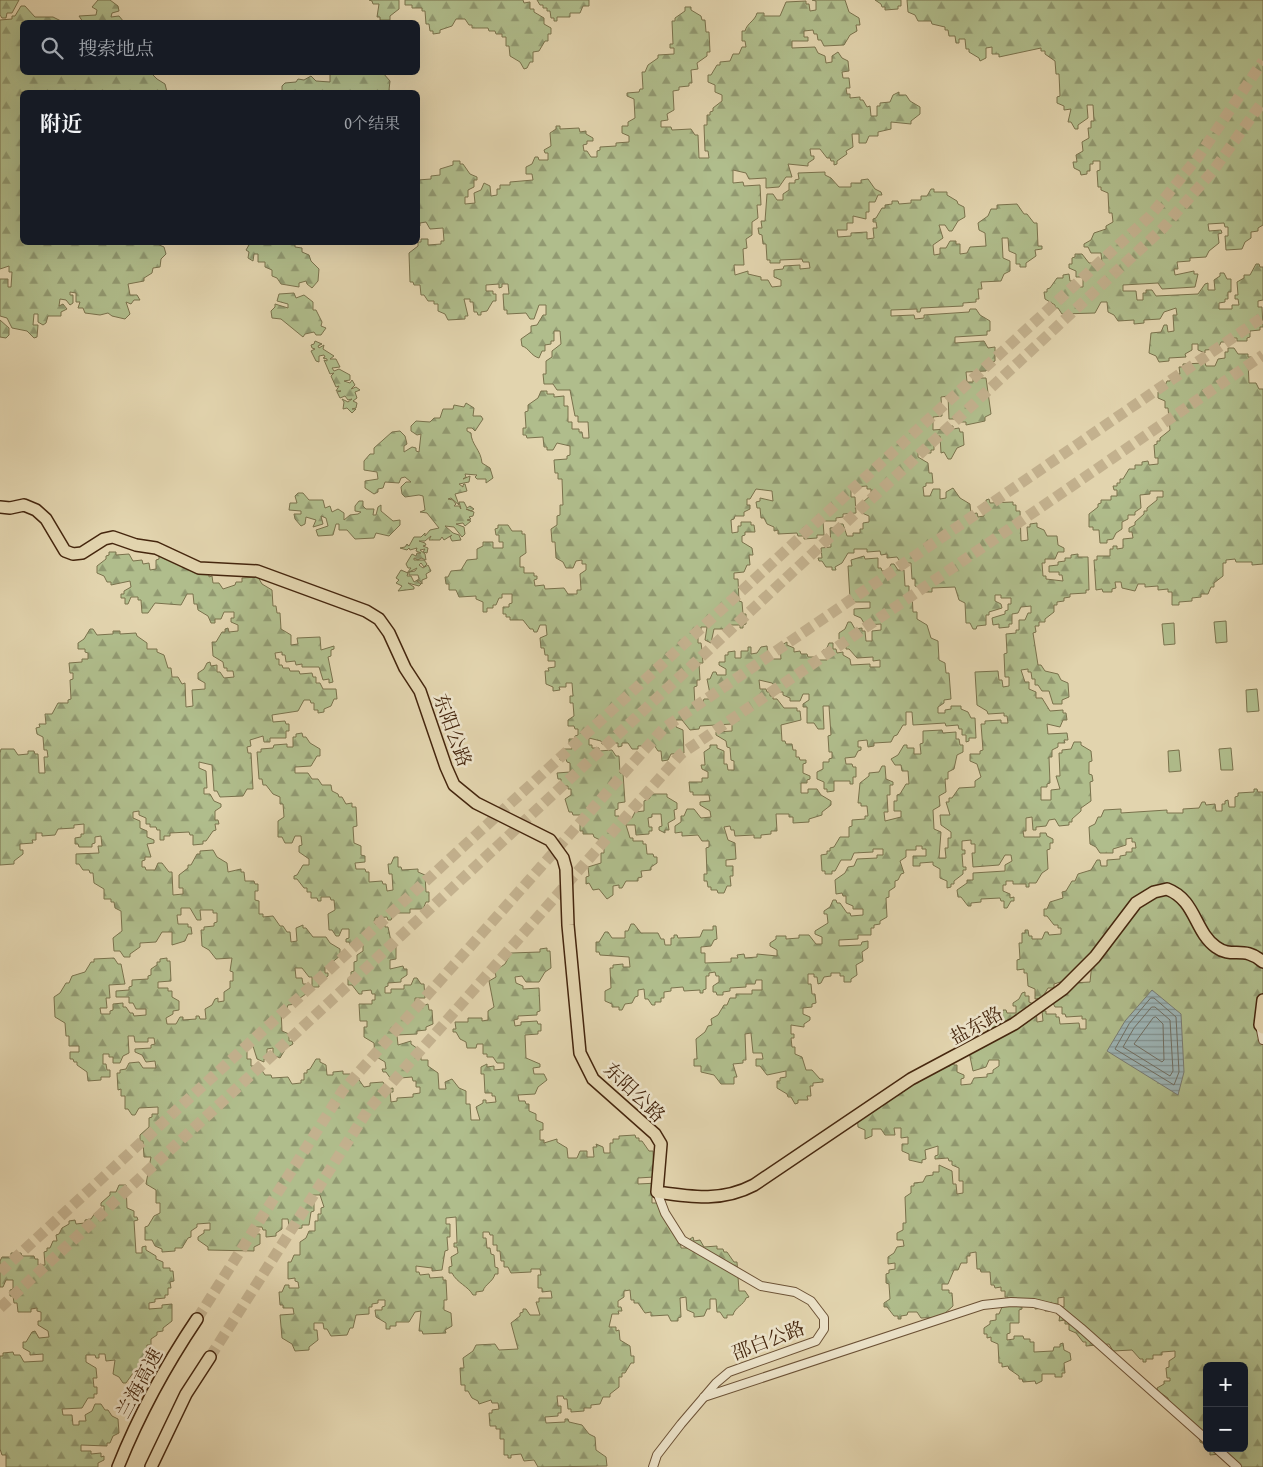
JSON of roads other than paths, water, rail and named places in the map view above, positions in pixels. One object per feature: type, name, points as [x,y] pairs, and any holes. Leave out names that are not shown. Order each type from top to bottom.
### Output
[{"type":"highway","name":"东阳公路","points":[[0,507],[10,508],[24,505],[36,510],[46,519],[66,551],[72,554],[82,553],[104,539],[113,537],[136,545],[156,548],[199,568],[257,571],[366,611],[379,619],[389,633],[405,668],[420,691],[454,785],[476,803],[550,840],[563,858],[566,869],[568,925],[580,1053],[593,1079],[655,1134],[661,1144],[658,1192]]},
{"type":"highway","name":"盐东路","points":[[658,1192],[693,1197],[721,1197],[738,1194],[754,1185],[912,1079],[1014,1024],[1062,989],[1095,957],[1136,903],[1154,892],[1167,889],[1185,899],[1207,938],[1217,948],[1227,952],[1254,954],[1263,962]]},
{"type":"highway","points":[[1261,1027],[1263,1000]]},
{"type":"highway","name":"兰海高速","points":[[118,1467],[137,1421],[167,1362],[197,1319]]},
{"type":"highway","points":[[152,1467],[186,1394],[210,1356]]},
{"type":"street","points":[[1261,1027],[1263,1040]]},
{"type":"street","name":"邵白公路","points":[[653,1467],[657,1456],[704,1397],[729,1372],[816,1341],[824,1329],[824,1318],[811,1301],[795,1292],[761,1286],[682,1240],[665,1213],[658,1192]]},
{"type":"street","points":[[704,1397],[983,1306],[1012,1302],[1034,1303],[1058,1309],[1203,1436]]},
{"type":"street","points":[[1220,1452],[1237,1467]]},
{"type":"water","points":[[1152,990],[1181,1014],[1184,1072],[1178,1095],[1107,1051],[1125,1021]]},
{"type":"tunnel","points":[[0,1272],[1150,216],[1199,156],[1263,61]]},
{"type":"tunnel","points":[[0,1308],[1163,228],[1213,171],[1263,101]]},
{"type":"tunnel","points":[[197,1319],[343,1090],[664,728],[1263,317]]},
{"type":"tunnel","points":[[210,1357],[368,1110],[681,754],[1263,355]]}]
